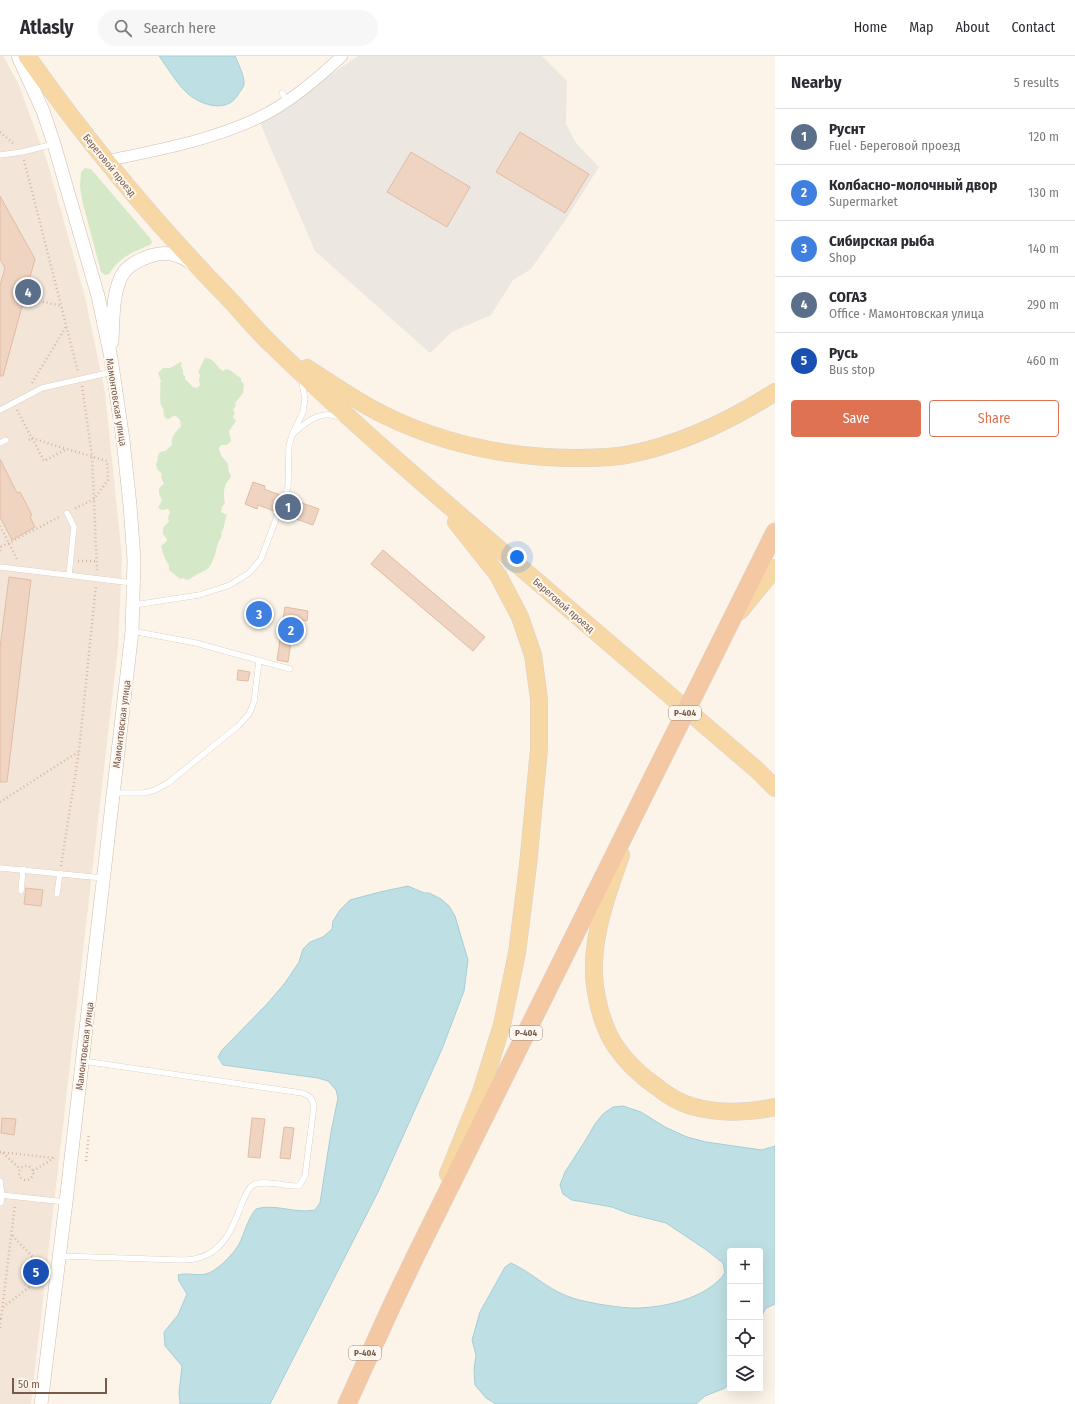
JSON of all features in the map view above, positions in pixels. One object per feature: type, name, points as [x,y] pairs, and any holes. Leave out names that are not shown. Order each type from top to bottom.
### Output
[{"type":"highway","name":"Р-404","points":[[347,1404],[416,1256],[775,532]]},
{"type":"highway","name":"Р-404","points":[[337,1404],[393,1303]]},
{"type":"main road","name":"Береговой проезд","points":[[27,56],[60,103],[106,161],[199,268],[271,345],[360,428],[432,492],[715,734]]},
{"type":"main road","points":[[271,345],[384,415],[416,429],[490,451],[525,456],[595,458],[625,455],[647,450],[678,441],[732,418],[775,392]]},
{"type":"main road","points":[[416,1256],[481,1092],[502,1025],[517,953],[528,865],[539,749],[539,699],[533,654],[520,616],[498,575],[432,492]]},
{"type":"main road","points":[[728,627],[775,568]]},
{"type":"main road","points":[[715,734],[775,787]]},
{"type":"main road","points":[[715,734],[775,773]]},
{"type":"main road","points":[[636,811],[605,901],[596,936],[594,964],[596,993],[603,1020],[612,1040],[628,1064],[670,1097],[691,1106],[724,1112],[753,1112],[775,1107]]},
{"type":"street","name":"Мамонтовская улица","points":[[18,56],[43,111],[98,296],[113,372],[123,440],[134,560],[134,605],[132,631],[83,1061],[41,1404]]},
{"type":"street","points":[[106,161],[183,144],[227,131],[257,119],[285,97],[323,74],[342,56]]},
{"type":"street","points":[[110,358],[115,299],[118,284],[124,272],[142,259],[155,254],[170,253],[182,257],[199,268]]},
{"type":"lane","points":[[0,155],[22,152],[54,144]]},
{"type":"lane","points":[[134,605],[199,595],[230,586],[249,573],[261,559],[288,487],[288,455],[292,435],[303,412],[305,399],[302,383],[271,345]]},
{"type":"lane","points":[[0,410],[42,388],[113,372]]},
{"type":"lane","points":[[292,435],[306,422],[314,417],[324,415],[337,416],[360,428]]},
{"type":"lane","points":[[67,513],[74,526],[69,575]]},
{"type":"lane","points":[[0,567],[134,583]]},
{"type":"lane","points":[[132,631],[196,644],[290,669]]},
{"type":"lane","points":[[113,793],[144,793],[155,790],[168,783],[238,726],[250,714],[254,702],[260,661]]},
{"type":"lane","points":[[0,868],[23,869],[104,878]]},
{"type":"lane","points":[[21,891],[23,869]]},
{"type":"lane","points":[[57,894],[60,873]]},
{"type":"lane","points":[[60,1256],[180,1260],[199,1258],[210,1254],[222,1244],[229,1234],[247,1192],[254,1185],[262,1183],[299,1186],[305,1176],[314,1106],[313,1100],[308,1095],[302,1093],[83,1061]]},
{"type":"lane","points":[[0,1181],[1,1203]]},
{"type":"lane","points":[[1,1195],[66,1202]]},
{"type":"path","points":[[0,132],[22,152],[80,380],[92,456],[97,578],[79,751],[60,873]]},
{"type":"path","points":[[35,300],[62,306]]},
{"type":"path","points":[[66,325],[17,410],[30,439],[44,462],[67,449]]},
{"type":"path","points":[[30,439],[92,456]]},
{"type":"path","points":[[0,526],[18,561],[25,562]]},
{"type":"path","points":[[70,563],[78,561],[97,561]]},
{"type":"path","points":[[0,802],[79,751]]},
{"type":"path","points":[[86,1161],[89,1134]]},
{"type":"path","points":[[1,1152],[20,1169]]},
{"type":"path","points":[[1,1152],[54,1158],[33,1171],[31,1178],[23,1179],[19,1173],[20,1169]]},
{"type":"path","points":[[20,1169],[23,1166],[27,1166],[31,1167],[33,1171]]},
{"type":"path","points":[[0,1328],[16,1197]]},
{"type":"path","points":[[3,1307],[39,1280],[41,1266],[11,1234]]},
{"type":"shaded area","points":[[0,56],[3,56],[18,83],[48,164],[85,297],[105,392],[122,557],[118,647],[31,1404],[0,1404]]},
{"type":"shaded area","points":[[358,56],[542,56],[567,81],[566,124],[576,143],[599,167],[566,219],[531,269],[513,280],[491,315],[452,332],[430,353],[315,251],[260,123]]},
{"type":"green space","points":[[85,168],[91,169],[152,242],[150,245],[137,250],[122,259],[109,274],[105,275],[101,272],[82,200],[80,187],[81,172]]},
{"type":"green space","points":[[205,358],[211,359],[223,371],[226,369],[232,371],[241,378],[241,381],[244,384],[243,393],[235,403],[236,405],[233,410],[235,413],[233,417],[236,421],[229,431],[231,441],[227,445],[221,445],[219,448],[228,465],[231,475],[224,488],[225,503],[221,512],[227,515],[221,533],[222,536],[219,540],[210,567],[186,580],[184,578],[180,579],[169,570],[169,565],[161,546],[167,539],[163,534],[163,528],[169,521],[168,518],[170,512],[168,509],[162,510],[158,508],[162,500],[159,494],[159,488],[164,484],[161,477],[162,474],[157,469],[157,458],[160,452],[165,451],[172,445],[173,437],[181,426],[180,420],[176,416],[169,419],[165,418],[164,410],[160,401],[161,381],[158,373],[163,368],[170,368],[181,362],[185,379],[193,387],[197,388],[200,385],[200,375],[198,372]]},
{"type":"water","points":[[159,56],[235,56],[242,74],[244,85],[235,99],[230,103],[217,106],[204,103],[187,93],[174,78]]},
{"type":"water","points":[[408,886],[424,893],[429,893],[441,899],[449,906],[455,916],[468,960],[464,991],[442,1049],[378,1192],[270,1404],[180,1404],[179,1393],[182,1366],[165,1346],[164,1332],[178,1315],[187,1294],[179,1281],[178,1275],[197,1275],[209,1273],[223,1263],[239,1244],[249,1220],[256,1209],[270,1207],[300,1211],[315,1210],[320,1203],[338,1098],[336,1090],[328,1081],[318,1078],[223,1065],[218,1057],[222,1050],[267,1004],[285,983],[299,962],[303,949],[310,942],[323,937],[332,929],[333,921],[340,910],[350,900]]},
{"type":"water","points":[[623,1106],[641,1112],[665,1127],[687,1137],[706,1142],[762,1150],[775,1146],[775,1304],[766,1308],[763,1314],[763,1248],[727,1248],[727,1386],[725,1388],[705,1396],[696,1404],[496,1404],[486,1398],[475,1385],[474,1370],[476,1355],[472,1340],[480,1312],[505,1267],[511,1263],[559,1293],[598,1304],[630,1308],[655,1307],[682,1301],[707,1290],[725,1273],[723,1263],[666,1223],[630,1214],[612,1207],[572,1200],[563,1194],[560,1185],[565,1172],[595,1124],[603,1114],[613,1107]]},
{"type":"building","points":[[520,132],[589,174],[565,213],[496,172]]},
{"type":"building","points":[[411,152],[470,187],[447,227],[387,192]]},
{"type":"building","points":[[0,196],[35,259],[3,376],[0,376],[0,285],[5,268],[0,259]]},
{"type":"building","points":[[0,459],[17,493],[20,492],[32,515],[30,517],[35,527],[12,540],[0,517]]},
{"type":"building","points":[[253,482],[265,486],[264,489],[280,495],[274,511],[258,505],[257,509],[245,504]]},
{"type":"building","points":[[288,498],[319,509],[313,525],[282,514]]},
{"type":"building","points":[[383,550],[485,637],[473,651],[371,564]]},
{"type":"building","points":[[9,577],[31,580],[7,782],[0,782],[0,648]]},
{"type":"building","points":[[254,607],[265,608],[265,622],[253,621]]},
{"type":"building","points":[[285,607],[308,611],[307,621],[302,620],[298,642],[291,641],[288,662],[277,660]]},
{"type":"building","points":[[238,670],[250,672],[248,681],[237,680]]},
{"type":"building","points":[[26,888],[43,890],[41,906],[24,904]]},
{"type":"building","points":[[2,1118],[16,1119],[14,1135],[1,1133]]},
{"type":"building","points":[[252,1118],[265,1119],[260,1158],[248,1157]]},
{"type":"building","points":[[284,1127],[294,1128],[290,1159],[280,1158]]},
{"type":"place","name":"СОГАЗ","points":[[28,292]]},
{"type":"place","name":"Руснт","points":[[288,507]]},
{"type":"place","name":"Сибирская рыба","points":[[259,614]]},
{"type":"place","name":"Колбасно-молочный двор","points":[[291,630]]},
{"type":"place","name":"Русь","points":[[36,1272]]}]
